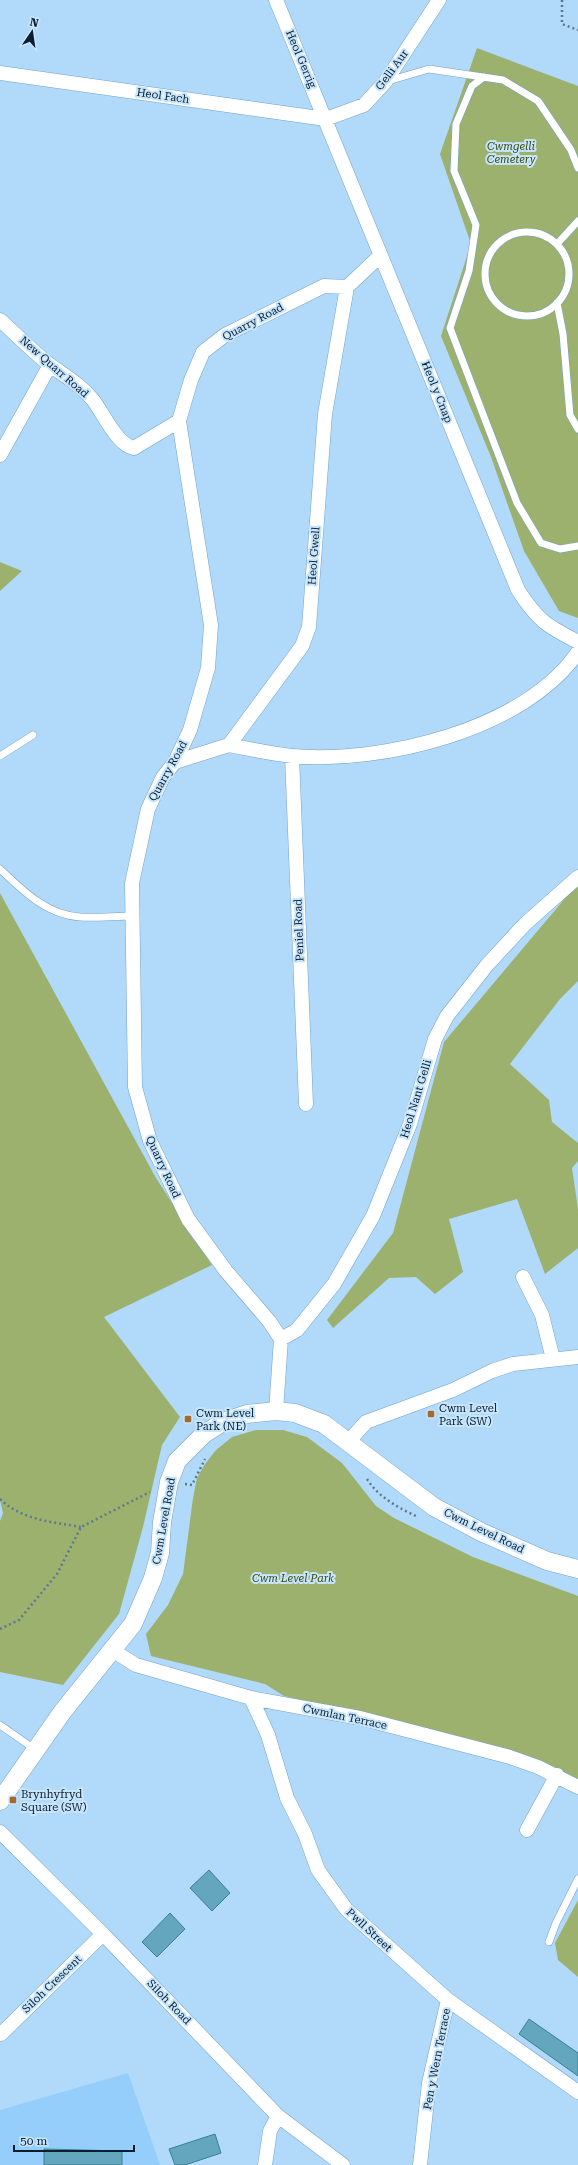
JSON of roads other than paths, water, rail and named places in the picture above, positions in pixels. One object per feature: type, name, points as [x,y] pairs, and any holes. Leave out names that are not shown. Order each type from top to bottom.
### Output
[{"type":"street","name":"Heol Gerrig","points":[[276,0],[326,119]]},
{"type":"street","name":"Gelli Aur","points":[[326,119],[364,105],[386,81],[439,0]]},
{"type":"street","name":"Heol Fach","points":[[0,73],[326,119]]},
{"type":"street","name":"Heol y Cnap","points":[[326,119],[518,590],[530,609],[546,626],[578,642]]},
{"type":"street","points":[[347,287],[381,255]]},
{"type":"street","name":"Quarry Road","points":[[280,1339],[269,1321],[226,1271],[188,1219],[150,1141],[135,1087],[132,883],[148,809],[163,777],[175,762],[190,730],[208,668],[211,625],[179,421],[191,380],[203,352],[225,335],[324,286],[347,287]]},
{"type":"street","name":"Heol Gwell","points":[[229,745],[302,646],[309,626],[325,414],[347,287]]},
{"type":"street","name":"New Quarr Road","points":[[0,320],[50,365],[73,381],[92,400],[106,421],[128,447],[134,448],[179,421]]},
{"type":"street","points":[[0,455],[50,365]]},
{"type":"street","points":[[175,762],[229,745],[292,756],[334,756],[400,750],[452,735],[510,711],[549,686],[569,666],[578,652]]},
{"type":"street","name":"Peniel Road","points":[[292,756],[306,1104]]},
{"type":"street","name":"Heol Nant Gelli","points":[[280,1339],[297,1330],[334,1284],[373,1216],[410,1124],[435,1039],[447,1016],[487,965],[526,924],[578,877]]},
{"type":"street","points":[[523,1277],[542,1315],[553,1359]]},
{"type":"street","points":[[276,1411],[280,1339]]},
{"type":"street","points":[[349,1441],[366,1422],[453,1390],[492,1371],[513,1364],[578,1357]]},
{"type":"street","name":"Cwm Level Road","points":[[0,1801],[63,1711],[133,1624],[153,1578],[160,1553],[162,1522],[169,1482],[177,1460],[204,1434],[223,1422],[247,1414],[276,1411],[295,1413],[324,1424],[349,1441],[390,1475],[434,1507],[481,1532],[548,1561],[578,1569]]},
{"type":"street","name":"Cwmlan Terrace","points":[[112,1650],[136,1665],[251,1698],[360,1718],[510,1758],[557,1775],[578,1788]]},
{"type":"street","name":"Pwll Street","points":[[251,1698],[268,1735],[287,1798],[305,1834],[318,1870],[346,1909],[448,2000],[578,2092]]},
{"type":"street","points":[[527,1830],[557,1775]]},
{"type":"street","name":"Siloh Road","points":[[0,1832],[103,1934],[278,2116],[343,2165]]},
{"type":"street","name":"Siloh Crescent","points":[[1,2034],[103,1934]]},
{"type":"street","name":"Pen y Wern Terrace","points":[[420,2165],[430,2083],[448,2000]]},
{"type":"street","points":[[265,2165],[270,2130],[278,2116]]},
{"type":"lane","points":[[386,81],[429,69],[503,80],[538,101],[571,150],[578,168]]},
{"type":"lane","points":[[484,77],[472,86],[456,124],[454,171],[476,225],[469,271],[450,328],[517,503],[541,543],[560,549],[578,546]]},
{"type":"lane","points":[[557,244],[578,220]]},
{"type":"lane","points":[[532,232],[545,236],[557,244],[564,255],[568,267],[568,280],[564,292],[557,303],[545,311],[532,315],[518,314],[505,309],[494,300],[487,288],[485,274],[487,260],[494,248],[504,238],[518,233],[532,232]]},
{"type":"lane","points":[[557,303],[563,334],[570,415],[578,429]]},
{"type":"lane","points":[[0,756],[33,735]]},
{"type":"lane","points":[[0,869],[29,897],[56,912],[79,917],[132,916]]},
{"type":"lane","points":[[0,1724],[36,1750]]},
{"type":"lane","points":[[549,1942],[556,1923],[578,1879]]},
{"type":"place","name":"Cwm Level Park (SW)","points":[[431,1414]]},
{"type":"place","name":"Cwm Level Park (NE)","points":[[188,1419]]},
{"type":"place","name":"Brynhyfryd Square (SW)","points":[[13,1800]]},
{"type":"park label","name":"Cwmgelli Cemetery","points":[[511,152]]},
{"type":"park label","name":"Cwm Level Park","points":[[293,1578]]}]
